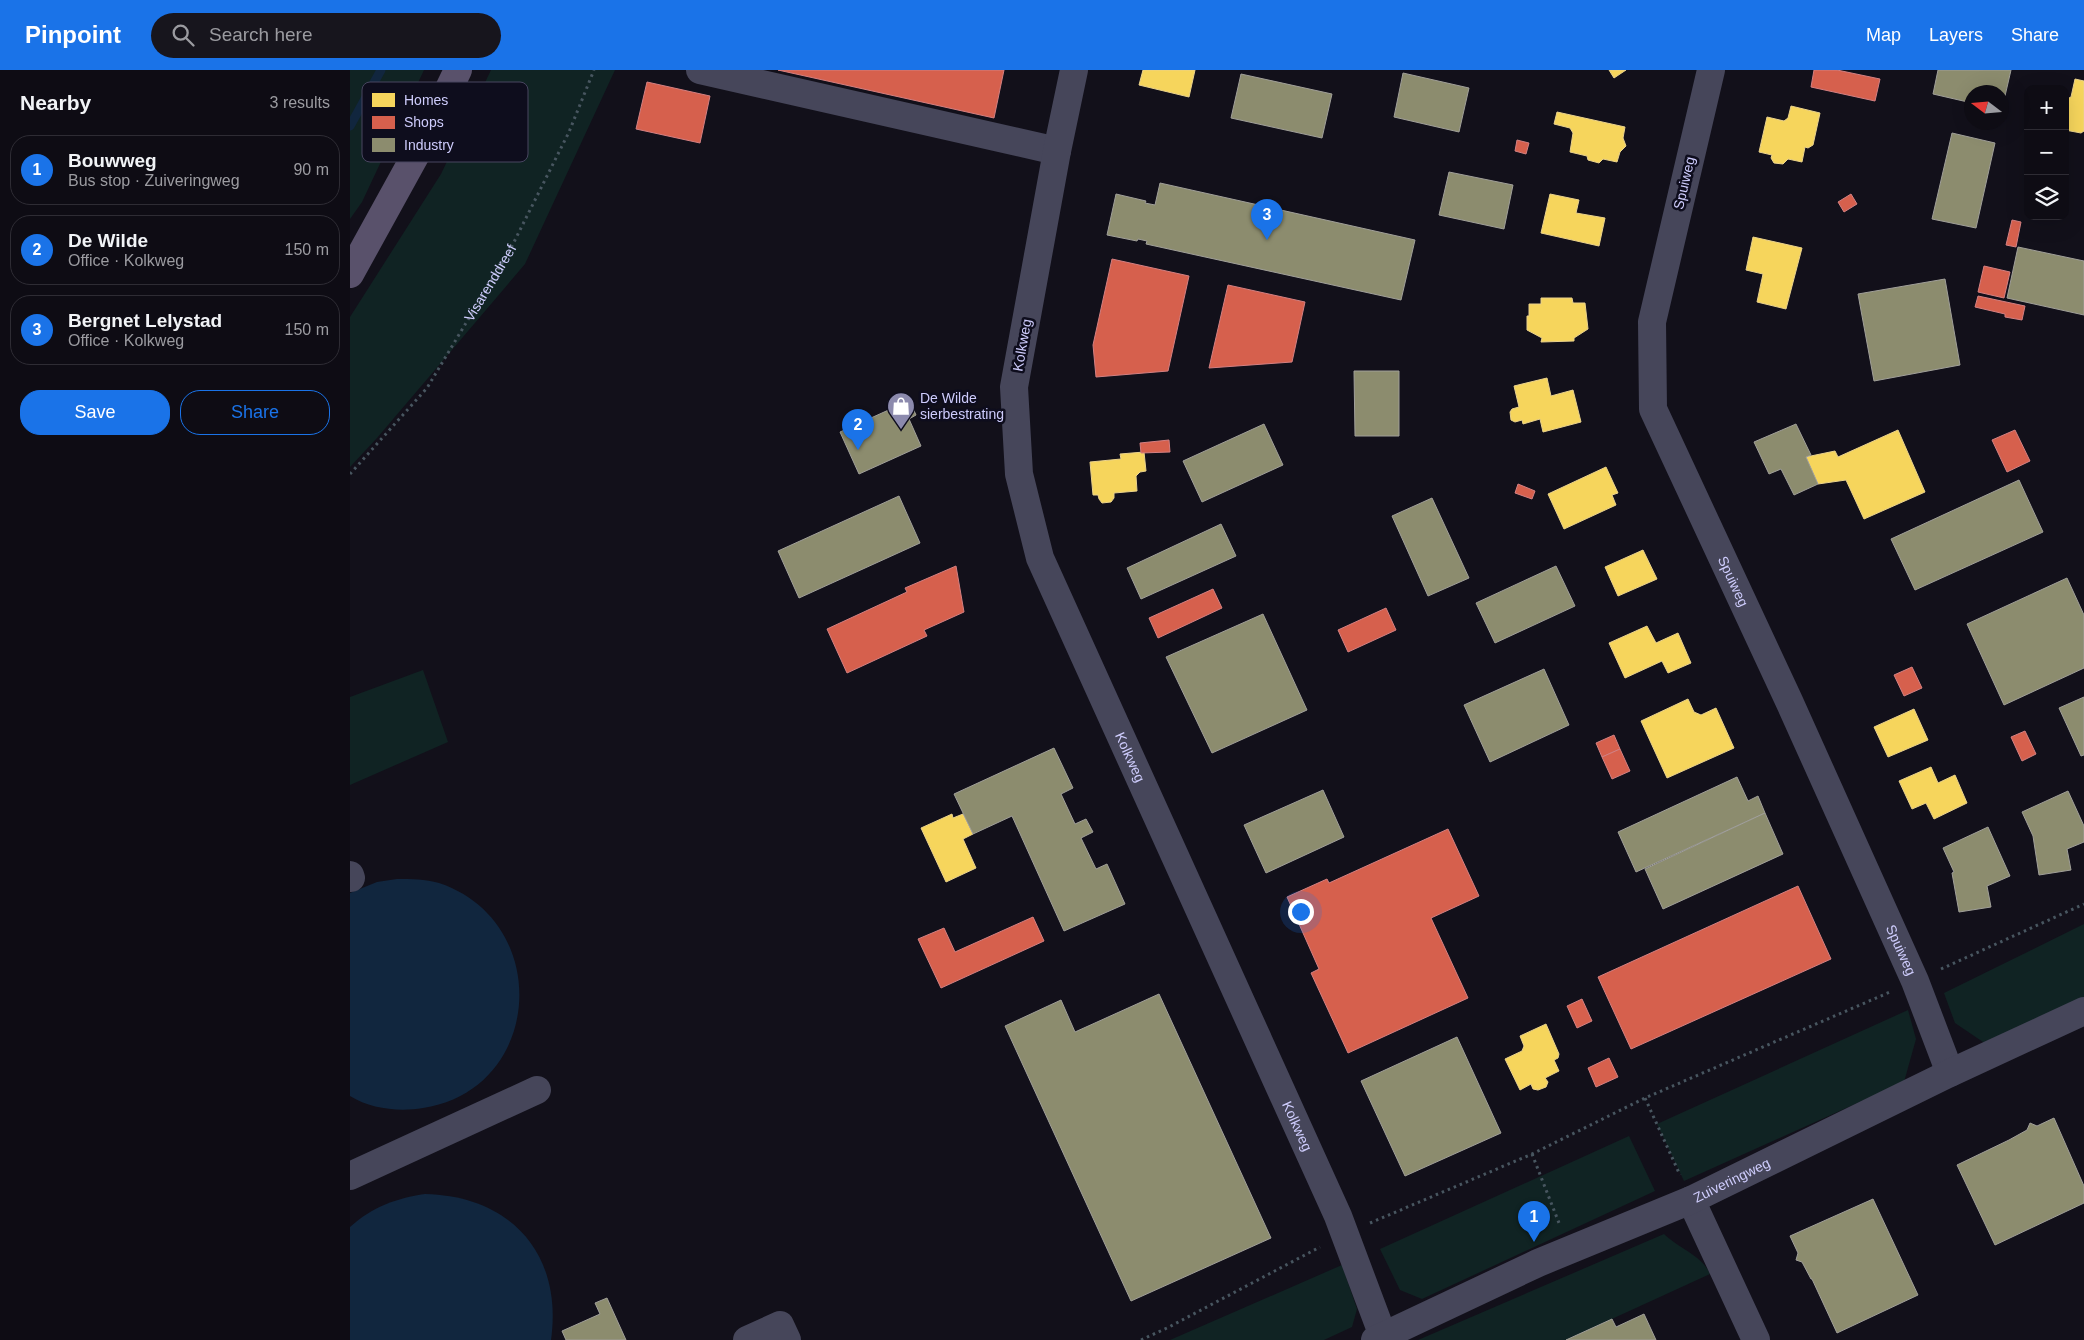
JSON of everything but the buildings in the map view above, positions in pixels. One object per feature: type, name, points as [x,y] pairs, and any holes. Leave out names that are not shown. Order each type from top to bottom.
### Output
[{"type":"main road","points":[[446,82],[451,70]]},
{"type":"main road","points":[[452,82],[458,70]]},
{"type":"main road","points":[[350,274],[412,162]]},
{"type":"street","points":[[700,70],[1057,151]]},
{"type":"street","name":"Kolkweg","points":[[1074,70],[1057,151],[1014,387],[1019,474],[1040,558],[1330,1198],[1379,1338]]},
{"type":"street","name":"Spuiweg","points":[[1711,70],[1652,322],[1653,409],[1793,710],[1915,981],[1950,1073]]},
{"type":"street","name":"Zuiveringweg","points":[[1379,1338],[1538,1263],[1691,1200],[1950,1073],[2084,1011]]},
{"type":"street","points":[[350,1176],[536,1090]]},
{"type":"street","points":[[1691,1200],[1756,1340]]},
{"type":"street","points":[[747,1340],[780,1325],[787,1340]]},
{"type":"path","name":"Visarenddreef","points":[[350,474],[432,380],[511,248],[569,132],[594,70]]},
{"type":"path","points":[[1141,1340],[1344,1234],[1532,1154],[1645,1098],[1915,981],[2084,904]]},
{"type":"path","points":[[1645,1098],[1691,1200]]},
{"type":"path","points":[[1532,1154],[1559,1223]]},
{"type":"green space","points":[[350,70],[424,70],[418,82],[362,82],[362,162],[381,162],[362,202],[350,219]]},
{"type":"green space","points":[[491,70],[615,70],[525,264],[377,438],[350,467],[350,317],[447,162],[528,162],[528,82],[485,82]]},
{"type":"green space","points":[[423,670],[448,742],[350,785],[350,697]]},
{"type":"green space","points":[[2084,924],[2084,999],[1986,1044],[1955,1023],[1944,993]]},
{"type":"green space","points":[[1908,1010],[1916,1039],[1904,1082],[1684,1181],[1657,1124]]},
{"type":"green space","points":[[1629,1136],[1655,1191],[1422,1299],[1400,1290],[1380,1249]]},
{"type":"green space","points":[[1664,1234],[1702,1262],[1710,1274],[1566,1340],[1418,1340]]},
{"type":"green space","points":[[1342,1265],[1357,1309],[1352,1327],[1324,1340],[1170,1340]]},
{"type":"water","points":[[397,879],[439,883],[476,903],[502,932],[516,966],[519,1003],[511,1038],[493,1070],[463,1094],[423,1108],[414,1109],[376,1107],[350,1096],[350,893],[377,882]]},
{"type":"water","points":[[425,1194],[456,1197],[483,1206],[506,1218],[525,1236],[539,1257],[548,1281],[553,1309],[551,1340],[350,1340],[350,1227],[367,1214],[385,1204]]},
{"type":"waterway","points":[[374,82],[381,70]]},
{"type":"waterway","points":[[350,126],[362,104]]},
{"type":"place","name":"Bergnet Lelystad","points":[[1267,240]]},
{"type":"place","name":"De Wilde sierbestrating","points":[[901,430]]},
{"type":"place","name":"De Wilde","points":[[858,450]]},
{"type":"place","name":"Bouwweg","points":[[1534,1242]]}]
